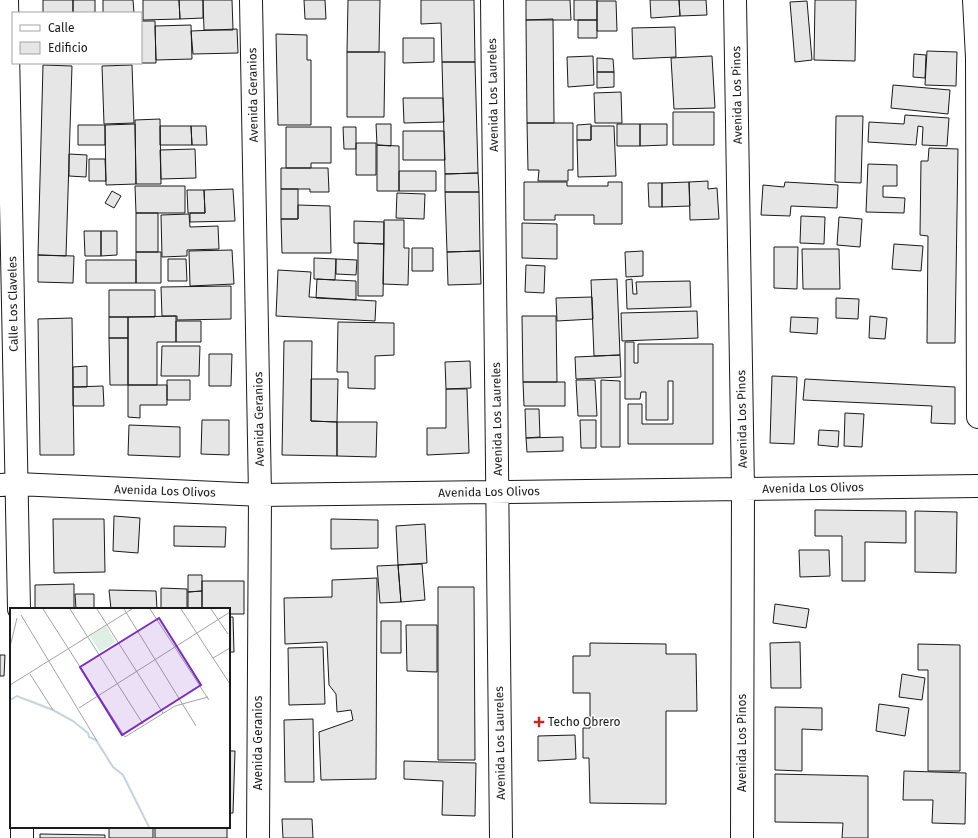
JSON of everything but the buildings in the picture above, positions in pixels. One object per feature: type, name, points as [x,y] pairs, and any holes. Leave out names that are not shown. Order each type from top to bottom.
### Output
[{"type":"street","name":"Calle Los Claveles","points":[[7,0],[8,484],[19,608]]},
{"type":"street","name":"Avenida Geranios","points":[[251,0],[260,495],[258,838]]},
{"type":"street","name":"Avenida Los Laureles","points":[[492,0],[502,838]]},
{"type":"street","name":"Avenida Los Pinos","points":[[735,0],[743,489],[742,838]]},
{"type":"street","points":[[974,0],[977,66],[978,418]]},
{"type":"street","name":"Avenida Los Olivos","points":[[8,484],[260,495],[978,486]]},
{"type":"place","name":"Techo Obrero","points":[[539,722]]}]
